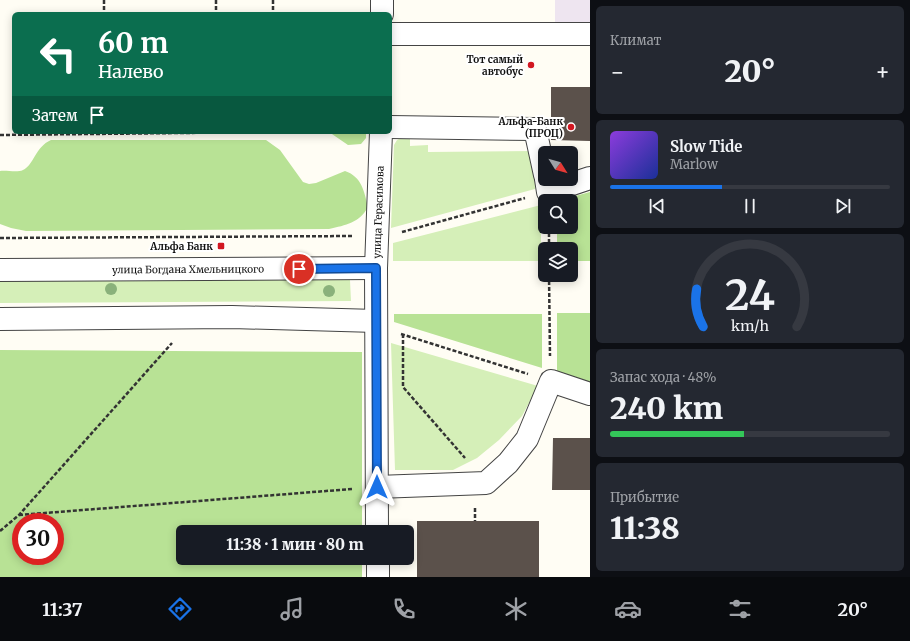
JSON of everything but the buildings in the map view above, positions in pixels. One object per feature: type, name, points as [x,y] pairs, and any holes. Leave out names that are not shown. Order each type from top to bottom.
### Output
[{"type":"street","points":[[382,0],[382,12]]},
{"type":"street","points":[[392,34],[590,34]]},
{"type":"street","points":[[392,127],[535,129],[539,146]]},
{"type":"street","name":"улица Герасимова","points":[[377,525],[376,268],[381,134]]},
{"type":"street","points":[[578,179],[590,178]]},
{"type":"street","name":"улица Богдана Хмельницкого","points":[[0,270],[376,268]]},
{"type":"street","points":[[0,319],[232,317],[376,321]]},
{"type":"street","points":[[377,487],[486,483],[508,463],[527,439],[550,381],[590,394]]},
{"type":"street","points":[[378,565],[378,577]]},
{"type":"path","points":[[104,0],[104,12]]},
{"type":"path","points":[[216,0],[216,12]]},
{"type":"path","points":[[273,0],[273,12]]},
{"type":"path","points":[[0,134],[12,134]]},
{"type":"path","points":[[0,238],[378,236],[392,234],[538,185]]},
{"type":"path","points":[[398,333],[550,381],[549,282]]},
{"type":"path","points":[[403,334],[404,387],[486,483]]},
{"type":"path","points":[[22,513],[177,338]]},
{"type":"path","points":[[56,513],[377,487]]},
{"type":"path","points":[[474,507],[476,521]]},
{"type":"path","points":[[0,531],[12,522]]},
{"type":"shaded area","points":[[555,0],[590,0],[590,46],[555,46]]},
{"type":"green space","points":[[332,134],[366,134],[366,138],[361,144],[348,145]]},
{"type":"green space","points":[[403,137],[410,137],[410,146],[428,145],[428,152],[534,151],[535,189],[391,228],[394,145],[397,140]]},
{"type":"green space","points":[[51,140],[266,140],[280,150],[303,182],[309,184],[316,183],[345,171],[351,174],[359,181],[368,207],[356,220],[329,229],[26,231],[0,224],[0,171],[18,171],[27,168],[41,147]]},
{"type":"green space","points":[[590,192],[590,261],[578,261],[578,242],[557,242],[557,234],[578,234],[578,195]]},
{"type":"green space","points":[[538,206],[538,234],[541,234],[541,242],[538,242],[538,261],[393,261],[393,243]]},
{"type":"green space","points":[[0,280],[350,280],[351,301],[0,303]]},
{"type":"green space","points":[[557,313],[590,313],[590,383],[557,373]]},
{"type":"green space","points":[[394,314],[542,314],[542,368],[394,322]]},
{"type":"green space","points":[[391,343],[538,386],[522,416],[499,440],[477,458],[453,470],[395,470]]},
{"type":"green space","points":[[0,350],[362,352],[362,525],[176,525],[176,565],[362,565],[362,577],[0,577]]},
{"type":"place","name":"Тот самый автобус","points":[[531,65]]},
{"type":"place","name":"Альфа-Банк (ПРОЦ)","points":[[571,127]]},
{"type":"place","name":"Альфа Банк","points":[[221,246]]},
{"type":"route","points":[[299,269],[376,268],[377,487]]}]
